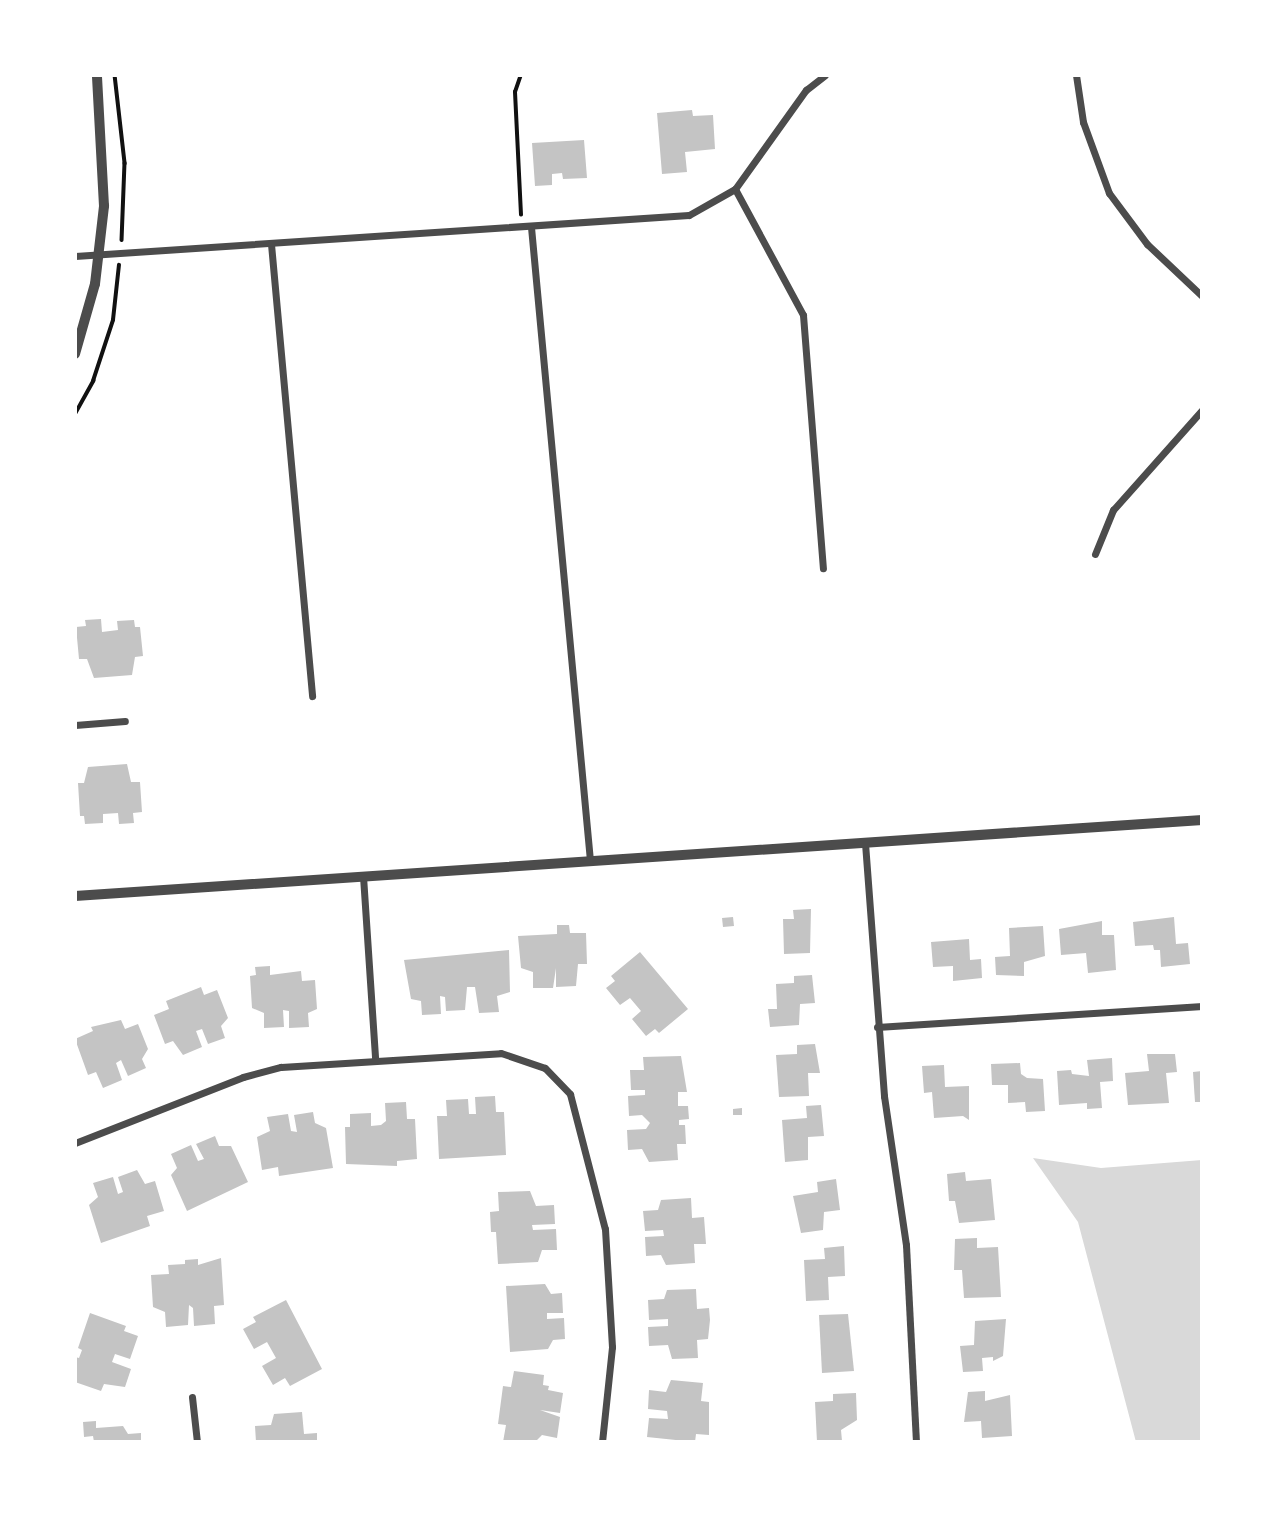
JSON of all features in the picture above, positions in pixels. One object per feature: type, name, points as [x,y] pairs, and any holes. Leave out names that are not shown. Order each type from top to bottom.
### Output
[{"type":"street","points":[[75,354],[100,255],[104,206],[97,75]]},
{"type":"street","points":[[75,256],[689,215],[735,189],[806,90],[825,75]]},
{"type":"street","points":[[1076,75],[1083,122],[1109,192],[1147,244],[1202,296]]},
{"type":"street","points":[[735,189],[803,315],[823,568]]},
{"type":"street","points":[[531,227],[590,860]]},
{"type":"street","points":[[271,243],[312,696]]},
{"type":"street","points":[[1095,554],[1114,510],[1202,410]]},
{"type":"street","points":[[75,725],[125,721]]},
{"type":"street","points":[[75,896],[1202,820]]},
{"type":"street","points":[[865,843],[877,1027],[906,1245],[916,1442]]},
{"type":"street","points":[[363,876],[375,1059]]},
{"type":"street","points":[[877,1027],[1202,1006]]},
{"type":"street","points":[[75,1143],[243,1077],[281,1067],[501,1053],[545,1068],[570,1094],[597,1188],[607,1247],[612,1347],[602,1442]]},
{"type":"street","points":[[192,1397],[197,1442]]},
{"type":"path","points":[[521,75],[515,92],[521,228]]},
{"type":"shaded area","points":[[1033,1158],[1101,1168],[1202,1160],[1202,1442],[1136,1442],[1078,1222]]},
{"type":"building","points":[[692,110],[693,116],[713,115],[715,149],[685,152],[687,172],[662,174],[657,113]]},
{"type":"building","points":[[584,140],[587,178],[563,179],[562,173],[552,174],[552,185],[535,186],[532,143]]},
{"type":"building","points":[[101,619],[102,632],[118,630],[117,621],[134,620],[135,627],[140,627],[143,656],[135,657],[132,675],[94,678],[87,659],[79,659],[76,627],[86,626],[85,620]]},
{"type":"building","points":[[127,764],[131,782],[140,782],[142,812],[133,813],[134,823],[119,824],[118,813],[103,814],[103,823],[85,824],[84,816],[80,816],[78,783],[84,783],[88,767]]},
{"type":"building","points":[[811,909],[810,953],[784,954],[783,919],[794,919],[793,910]]},
{"type":"building","points":[[733,917],[734,926],[723,927],[722,918]]},
{"type":"building","points":[[1174,917],[1176,944],[1188,943],[1190,964],[1161,967],[1160,950],[1154,950],[1153,945],[1135,946],[1133,922]]},
{"type":"building","points":[[1102,921],[1102,935],[1114,935],[1116,970],[1088,973],[1086,953],[1061,955],[1059,929]]},
{"type":"building","points":[[557,925],[569,925],[570,933],[586,933],[587,964],[578,964],[576,986],[556,987],[556,968],[553,988],[533,988],[533,972],[521,968],[518,936],[557,934]]},
{"type":"building","points":[[1043,926],[1045,956],[1024,962],[1024,976],[996,975],[995,957],[1010,956],[1009,928]]},
{"type":"building","points":[[969,939],[970,960],[981,959],[982,978],[953,981],[953,966],[933,967],[931,942]]},
{"type":"building","points":[[509,950],[510,992],[497,996],[499,1012],[479,1013],[475,987],[467,987],[465,1010],[446,1011],[445,997],[440,996],[441,1014],[422,1015],[421,1001],[411,999],[404,960]]},
{"type":"building","points":[[640,952],[688,1009],[659,1033],[655,1029],[646,1036],[632,1019],[641,1011],[630,998],[620,1005],[606,988],[615,981],[611,976]]},
{"type":"building","points":[[270,966],[270,975],[301,971],[302,981],[315,980],[317,1009],[308,1013],[309,1027],[289,1028],[289,1011],[283,1010],[284,1027],[264,1028],[264,1013],[252,1008],[250,976],[256,975],[255,967]]},
{"type":"building","points":[[812,975],[815,1003],[800,1004],[799,1025],[770,1027],[768,1009],[777,1009],[776,984],[794,983],[794,976]]},
{"type":"building","points":[[201,987],[204,995],[217,990],[228,1018],[221,1026],[225,1038],[208,1044],[202,1029],[196,1031],[202,1047],[183,1055],[173,1041],[165,1044],[154,1015],[169,1009],[166,1001]]},
{"type":"building","points":[[121,1020],[125,1029],[138,1024],[148,1049],[142,1059],[146,1068],[128,1076],[121,1060],[116,1063],[122,1080],[103,1088],[96,1072],[88,1075],[75,1039],[93,1031],[91,1027]]},
{"type":"building","points":[[815,1044],[820,1073],[808,1073],[809,1096],[779,1097],[776,1055],[797,1054],[797,1045]]},
{"type":"building","points":[[1147,1054],[1175,1054],[1177,1072],[1166,1073],[1169,1103],[1128,1105],[1125,1073],[1149,1071]]},
{"type":"building","points":[[681,1056],[687,1092],[678,1092],[678,1106],[688,1106],[689,1119],[679,1120],[679,1125],[685,1125],[686,1144],[677,1144],[678,1160],[649,1162],[642,1149],[628,1150],[627,1130],[646,1129],[650,1123],[642,1115],[629,1116],[628,1096],[645,1095],[645,1090],[631,1090],[630,1070],[644,1070],[643,1057]]},
{"type":"building","points":[[1112,1058],[1113,1081],[1100,1082],[1102,1108],[1087,1109],[1087,1103],[1059,1105],[1057,1071],[1071,1070],[1072,1074],[1089,1076],[1087,1060]]},
{"type":"building","points":[[1020,1063],[1021,1074],[1027,1078],[1043,1079],[1045,1111],[1026,1112],[1025,1102],[1008,1103],[1008,1085],[992,1085],[991,1064]]},
{"type":"building","points":[[944,1065],[945,1087],[969,1086],[969,1120],[963,1116],[934,1118],[932,1092],[924,1093],[922,1066]]},
{"type":"building","points":[[1202,1071],[1202,1102],[1195,1102],[1193,1072]]},
{"type":"building","points":[[495,1096],[496,1112],[504,1112],[506,1155],[439,1159],[437,1116],[447,1116],[446,1100],[468,1099],[469,1114],[476,1114],[475,1097]]},
{"type":"building","points":[[406,1102],[407,1119],[415,1119],[417,1159],[397,1161],[397,1166],[346,1164],[345,1127],[350,1127],[350,1114],[371,1113],[371,1126],[381,1125],[386,1121],[385,1103]]},
{"type":"building","points":[[821,1105],[824,1136],[808,1137],[808,1160],[785,1162],[782,1120],[807,1118],[806,1106]]},
{"type":"building","points":[[742,1108],[742,1115],[733,1115],[733,1109]]},
{"type":"building","points":[[313,1112],[315,1123],[326,1128],[333,1168],[279,1176],[278,1167],[262,1170],[257,1137],[270,1131],[267,1117],[288,1114],[291,1131],[297,1132],[294,1115]]},
{"type":"building","points":[[215,1136],[219,1146],[231,1146],[248,1182],[187,1211],[171,1175],[177,1168],[171,1154],[191,1145],[198,1161],[204,1159],[196,1144]]},
{"type":"building","points":[[137,1170],[145,1184],[155,1181],[164,1211],[147,1216],[150,1226],[101,1243],[89,1205],[98,1197],[93,1183],[113,1177],[118,1194],[123,1192],[118,1177]]},
{"type":"building","points":[[965,1172],[966,1181],[991,1179],[995,1220],[959,1223],[955,1201],[949,1201],[947,1174]]},
{"type":"building","points":[[836,1179],[840,1210],[824,1212],[823,1230],[801,1233],[793,1196],[818,1192],[817,1182]]},
{"type":"building","points":[[530,1191],[536,1206],[554,1205],[555,1224],[532,1225],[533,1230],[556,1229],[557,1250],[542,1250],[538,1262],[498,1264],[496,1232],[491,1232],[490,1212],[499,1211],[498,1192]]},
{"type":"building","points":[[691,1198],[692,1218],[704,1217],[706,1244],[694,1244],[695,1263],[666,1265],[661,1255],[646,1256],[645,1237],[664,1236],[663,1230],[645,1231],[643,1211],[658,1210],[661,1200]]},
{"type":"building","points":[[977,1238],[977,1248],[998,1247],[1001,1297],[964,1298],[962,1270],[954,1270],[955,1239]]},
{"type":"building","points":[[844,1246],[845,1276],[828,1277],[829,1300],[806,1301],[804,1260],[825,1259],[824,1248]]},
{"type":"building","points":[[221,1258],[224,1305],[214,1306],[215,1324],[194,1326],[193,1308],[189,1305],[188,1325],[166,1327],[165,1312],[153,1307],[151,1275],[169,1274],[168,1265],[185,1264],[185,1260],[198,1259],[198,1265]]},
{"type":"building","points":[[545,1284],[551,1294],[562,1293],[563,1313],[547,1313],[547,1319],[564,1318],[565,1339],[553,1340],[548,1349],[510,1352],[506,1286]]},
{"type":"building","points":[[696,1289],[697,1309],[709,1308],[708,1339],[697,1340],[698,1358],[672,1359],[668,1345],[649,1346],[648,1327],[668,1326],[668,1319],[649,1320],[648,1300],[664,1299],[667,1290]]},
{"type":"building","points":[[286,1300],[322,1369],[290,1386],[285,1378],[273,1385],[262,1366],[276,1358],[267,1342],[254,1349],[243,1329],[256,1322],[253,1317]]},
{"type":"building","points":[[90,1313],[126,1326],[124,1331],[138,1336],[130,1359],[115,1354],[112,1362],[131,1369],[125,1387],[104,1384],[101,1391],[75,1382],[75,1357],[79,1358],[82,1350],[78,1348]]},
{"type":"building","points":[[848,1314],[854,1371],[822,1373],[819,1315]]},
{"type":"building","points":[[1006,1319],[1003,1356],[993,1361],[993,1357],[982,1358],[983,1371],[963,1372],[960,1346],[974,1345],[975,1321]]},
{"type":"building","points":[[514,1371],[544,1375],[543,1385],[549,1386],[548,1390],[563,1393],[560,1413],[540,1410],[560,1417],[557,1438],[542,1435],[535,1442],[503,1442],[506,1425],[498,1424],[503,1386],[511,1387]]},
{"type":"building","points":[[671,1380],[703,1383],[701,1401],[709,1402],[709,1435],[696,1434],[695,1442],[647,1437],[649,1418],[668,1419],[667,1411],[648,1409],[649,1390],[666,1392]]},
{"type":"building","points":[[985,1391],[985,1401],[1010,1395],[1012,1436],[982,1438],[981,1421],[964,1422],[968,1392]]},
{"type":"building","points":[[856,1393],[857,1420],[841,1430],[842,1441],[817,1442],[815,1402],[833,1401],[833,1394]]},
{"type":"building","points":[[302,1412],[304,1434],[317,1433],[317,1442],[256,1442],[255,1426],[271,1425],[274,1414]]},
{"type":"building","points":[[96,1421],[96,1428],[123,1426],[128,1434],[141,1433],[141,1442],[94,1442],[93,1436],[84,1437],[83,1422]]}]
